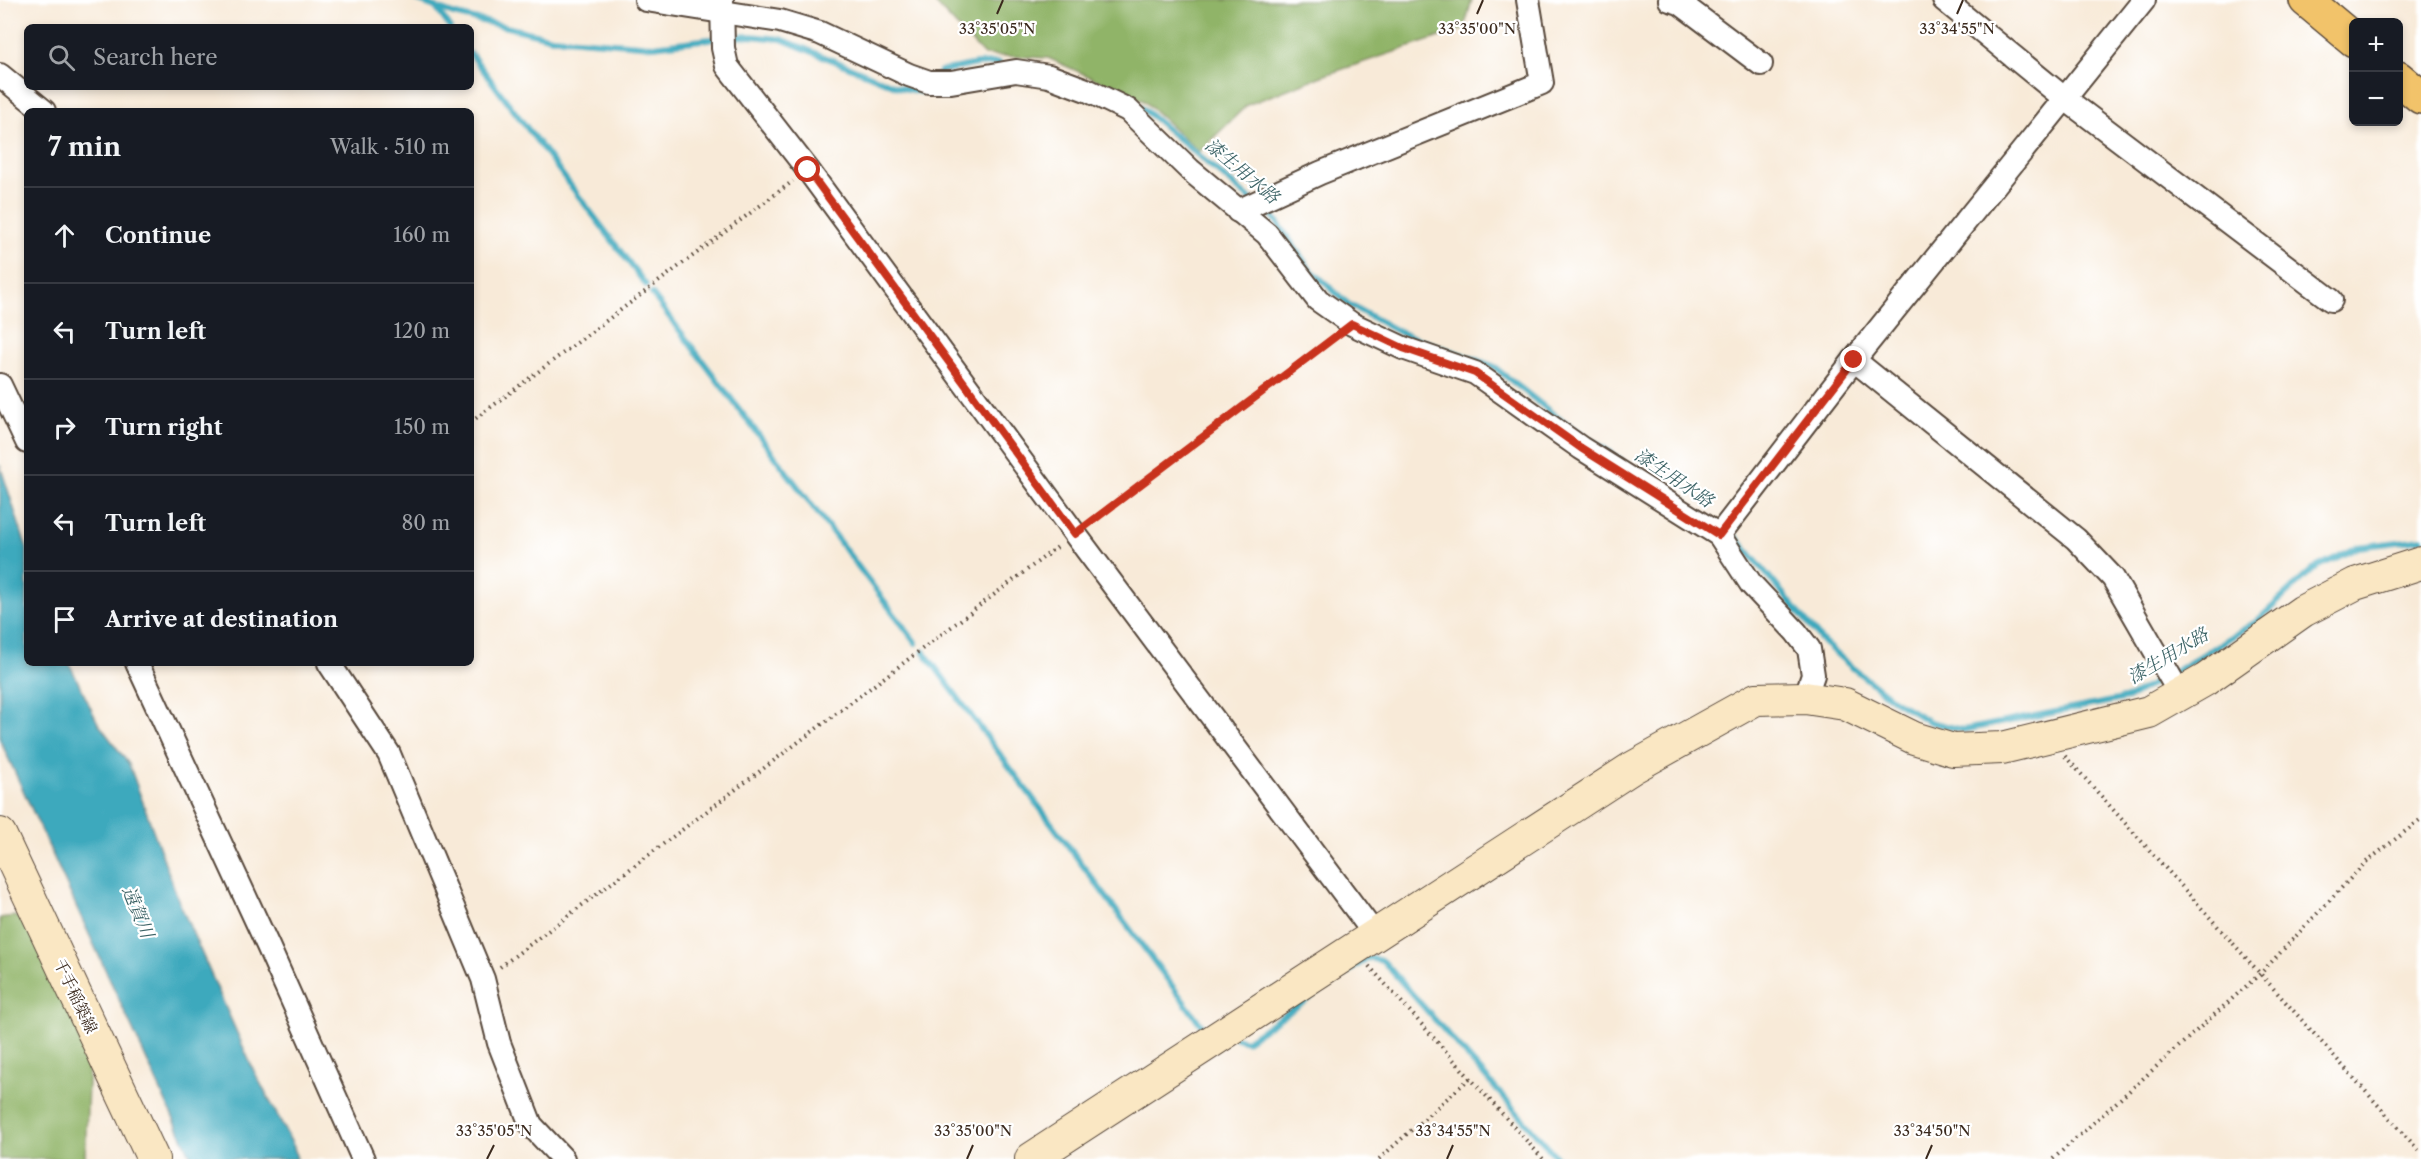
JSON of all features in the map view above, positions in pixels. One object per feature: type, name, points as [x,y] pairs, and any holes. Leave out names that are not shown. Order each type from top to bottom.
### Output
[{"type":"highway","points":[[2306,0],[2349,36]]},
{"type":"highway","points":[[2403,82],[2421,97]]},
{"type":"street","points":[[646,0],[723,6],[780,21],[820,33],[909,75],[929,82],[951,82],[1016,71],[1049,76],[1089,91],[1128,110],[1190,170],[1267,234],[1318,300],[1352,324],[1403,348],[1475,373],[1581,448],[1719,535],[1751,584],[1796,632],[1809,650],[1813,675],[1805,698]]},
{"type":"street","points":[[1238,211],[1320,173],[1542,84],[1528,0]]},
{"type":"street","points":[[1670,0],[1680,3],[1761,64]]},
{"type":"street","points":[[1944,0],[2064,98],[2331,300]]},
{"type":"street","points":[[1719,535],[1854,360],[2144,0]]},
{"type":"street","points":[[723,6],[723,48],[727,66],[808,170],[1075,534],[1376,936]]},
{"type":"street","points":[[0,75],[40,108]]},
{"type":"street","points":[[1854,360],[2076,539],[2113,578],[2180,694]]},
{"type":"street","points":[[0,385],[24,436]]},
{"type":"street","points":[[1031,1159],[1632,768],[1756,699],[1805,698],[1845,704],[1914,738],[1953,750],[2002,748],[2149,712],[2205,680],[2303,611],[2355,584],[2421,563]]},
{"type":"street","points":[[143,666],[363,1159]]},
{"type":"street","points":[[331,666],[389,754],[483,980],[499,1042],[531,1125],[563,1159]]},
{"type":"street","name":"千手稲築線","points":[[0,834],[153,1159]]},
{"type":"path","points":[[474,420],[808,170]]},
{"type":"path","points":[[483,980],[1352,324]]},
{"type":"path","points":[[2047,736],[2421,1153]]},
{"type":"path","points":[[2053,1159],[2261,973],[2365,863],[2421,819]]},
{"type":"path","points":[[1369,966],[1543,1159]]},
{"type":"path","points":[[1379,1159],[1470,1078]]},
{"type":"green space","points":[[932,0],[1472,0],[1464,29],[1319,77],[1247,105],[1199,152],[1144,101],[1048,58],[984,55]]},
{"type":"green space","points":[[14,916],[45,931],[90,1035],[85,1159],[0,1159],[0,918]]},
{"type":"water","name":"遠賀川","points":[[0,465],[24,540],[24,666],[70,666],[98,723],[129,764],[180,904],[253,1069],[294,1147],[297,1159],[192,1159],[0,740]]},
{"type":"waterway","points":[[416,0],[453,14],[552,38],[653,46],[718,38]]},
{"type":"waterway","points":[[436,8],[448,24]]},
{"type":"waterway","points":[[729,37],[750,36],[781,39],[898,87],[921,92],[928,85]]},
{"type":"waterway","points":[[474,58],[646,285]]},
{"type":"waterway","name":"漆生用水路","points":[[939,74],[941,71],[977,64],[999,63]]},
{"type":"waterway","name":"漆生用水路","points":[[1141,107],[1250,199]]},
{"type":"waterway","name":"漆生用水路","points":[[1261,207],[1273,216],[1309,268],[1348,304],[1399,332],[1493,366],[1557,417],[1621,460]]},
{"type":"waterway","points":[[652,294],[916,643]]},
{"type":"waterway","name":"漆生用水路","points":[[1727,531],[1735,536],[1824,643],[1854,669],[1892,699],[1930,722],[1963,730],[2128,698],[2257,621],[2313,569],[2358,547],[2421,539]]},
{"type":"waterway","points":[[924,652],[1205,1030]]},
{"type":"waterway","points":[[1236,1038],[1246,1041],[1368,958],[1383,961],[1558,1159]]},
{"type":"route","points":[[808,170],[1075,534],[1352,324],[1403,348],[1475,373],[1611,468],[1719,535],[1854,360]]}]
